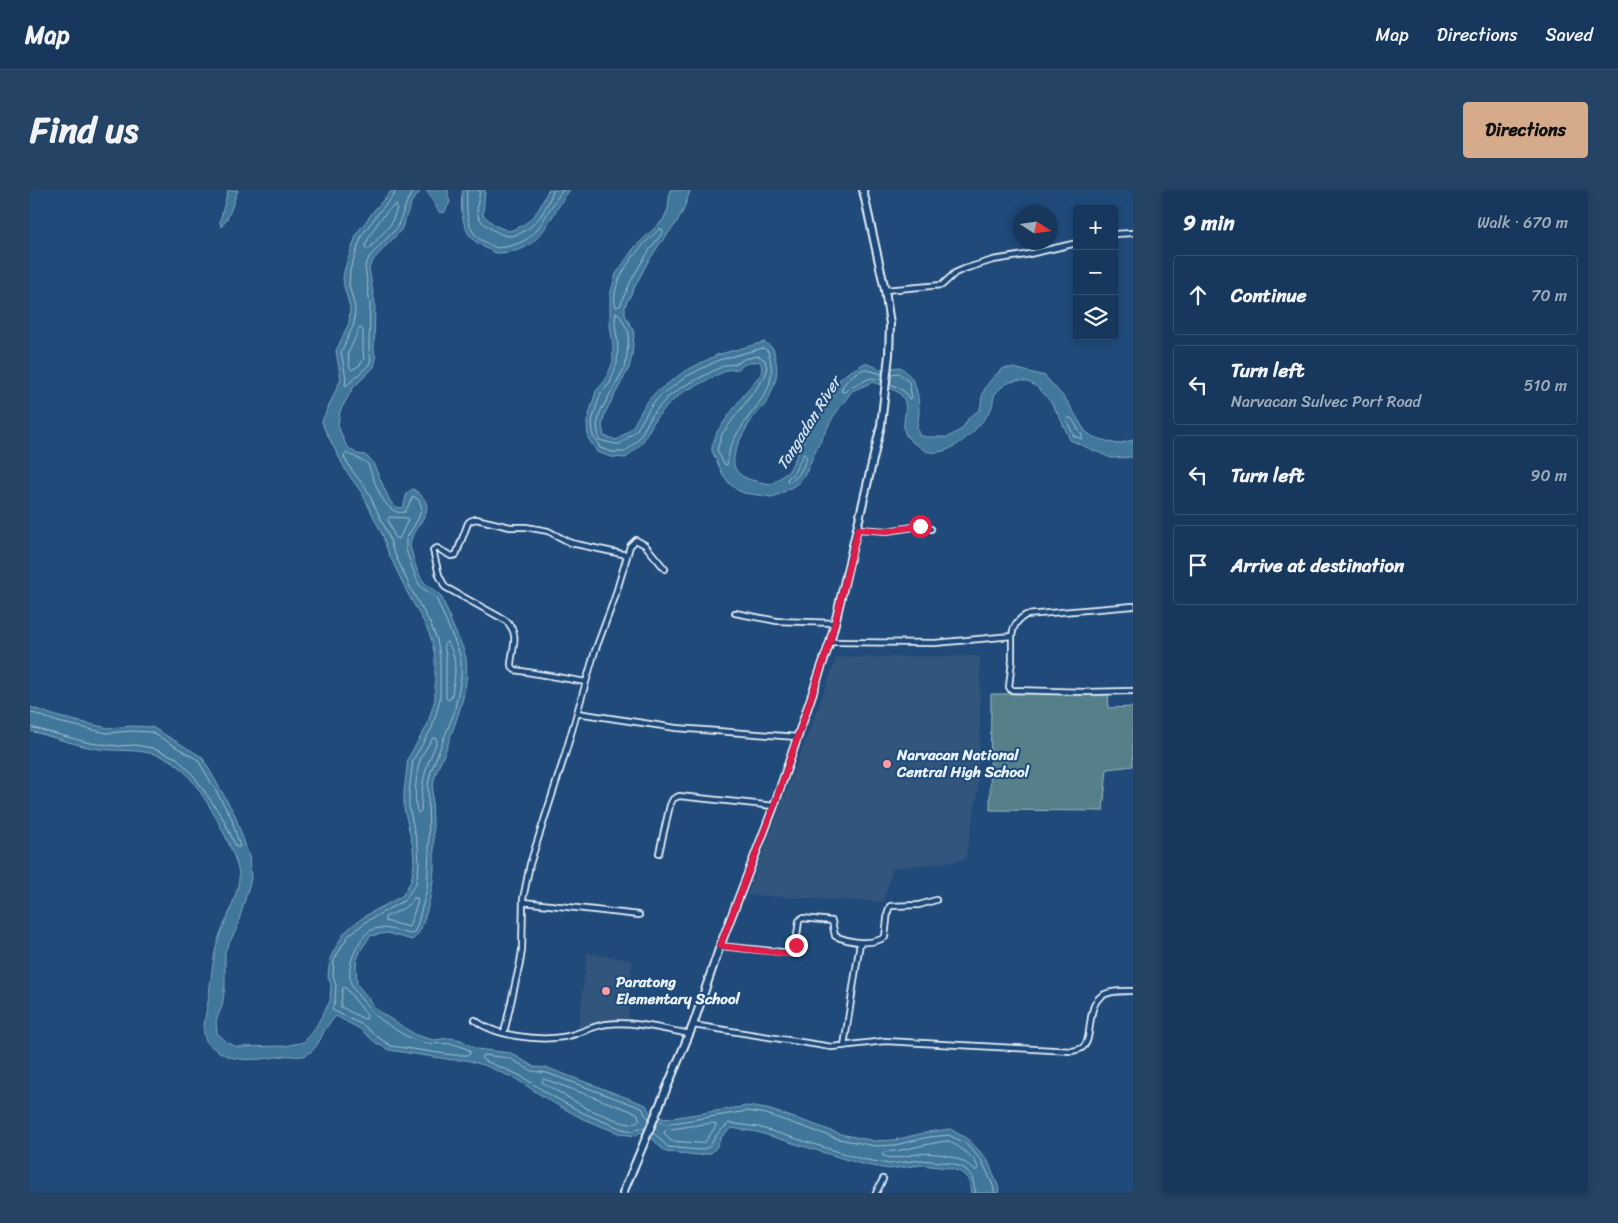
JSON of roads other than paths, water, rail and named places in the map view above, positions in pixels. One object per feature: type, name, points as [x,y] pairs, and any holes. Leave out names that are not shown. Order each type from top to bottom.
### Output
[{"type":"street","points":[[623,1193],[690,1034],[720,946],[774,806],[830,642],[858,529],[881,425],[888,367],[890,324],[885,290],[863,190]]},
{"type":"street","points":[[1118,234],[1133,233]]},
{"type":"street","points":[[885,290],[942,285],[955,273],[964,269],[993,260],[1073,244]]},
{"type":"street","points":[[586,682],[515,670],[512,665],[515,639],[514,630],[511,625],[445,587],[439,575],[433,550],[437,548],[451,556],[456,555],[468,523],[476,520],[510,527],[526,527],[548,531],[571,543],[627,555]]},
{"type":"street","points":[[858,529],[887,531],[920,526],[931,529]]},
{"type":"street","points":[[504,1033],[520,964],[523,902],[530,864],[627,555],[634,542],[638,540],[665,569]]},
{"type":"street","points":[[1133,606],[1026,614],[1019,619],[1012,636],[1009,687],[1011,690],[1133,691]]},
{"type":"street","points":[[735,613],[777,621],[835,623]]},
{"type":"street","points":[[830,642],[935,643],[1012,636]]},
{"type":"street","points":[[577,713],[676,728],[798,737]]},
{"type":"street","points":[[659,853],[670,806],[673,799],[679,796],[774,806]]},
{"type":"street","points":[[720,946],[792,953],[795,949],[799,921],[802,918],[832,921],[834,936],[860,943],[883,939],[885,937],[890,906],[920,905],[936,900]]},
{"type":"street","points":[[523,902],[639,915]]},
{"type":"street","points":[[844,1046],[860,943]]},
{"type":"street","points":[[693,1025],[832,1048],[899,1041],[1072,1051],[1083,1047],[1087,1043],[1091,1012],[1096,1001],[1112,991],[1133,991]]},
{"type":"street","points":[[475,1020],[487,1028],[534,1038],[562,1038],[606,1024],[644,1026],[690,1034]]},
{"type":"street","points":[[876,1193],[883,1179]]},
{"type":"water","points":[[228,190],[238,190],[229,215],[221,227],[220,221]]},
{"type":"water","points":[[392,190],[422,190],[412,201],[401,230],[374,259],[369,268],[375,304],[374,351],[376,359],[374,367],[353,388],[340,411],[338,426],[346,445],[357,454],[365,455],[372,461],[390,501],[395,507],[403,508],[407,493],[413,489],[423,497],[427,505],[426,512],[414,533],[411,541],[411,550],[422,579],[441,596],[464,650],[467,670],[461,704],[433,786],[433,876],[430,901],[423,924],[412,940],[387,933],[370,936],[357,959],[357,984],[378,1011],[416,1035],[433,1040],[450,1038],[461,1040],[476,1049],[511,1053],[534,1067],[548,1068],[646,1105],[650,1113],[665,1119],[747,1106],[767,1109],[840,1134],[875,1141],[894,1140],[950,1129],[969,1140],[987,1159],[999,1188],[998,1193],[971,1193],[969,1180],[961,1172],[949,1168],[921,1165],[889,1169],[861,1164],[757,1132],[731,1128],[722,1136],[711,1153],[699,1155],[666,1152],[654,1140],[640,1132],[636,1136],[621,1134],[583,1119],[516,1079],[484,1065],[466,1060],[453,1060],[389,1050],[376,1043],[360,1029],[336,1016],[326,1028],[316,1046],[310,1053],[304,1056],[239,1059],[223,1054],[207,1041],[204,1035],[204,1025],[214,956],[220,934],[234,901],[239,879],[236,862],[213,813],[192,781],[173,762],[152,753],[99,749],[30,731],[30,707],[59,717],[108,728],[152,727],[202,757],[235,815],[249,856],[251,879],[236,930],[225,951],[225,986],[222,1006],[216,1021],[217,1033],[227,1042],[237,1047],[285,1046],[304,1042],[314,1030],[330,1001],[331,985],[328,977],[330,958],[344,933],[365,916],[402,896],[411,881],[414,864],[413,847],[404,808],[408,758],[427,726],[435,699],[435,657],[432,641],[426,626],[407,592],[362,493],[346,471],[322,421],[341,379],[336,351],[349,323],[350,307],[344,286],[345,268],[357,233]]},
{"type":"water","points":[[426,190],[448,190],[450,202],[444,213],[439,212]]},
{"type":"water","points":[[463,190],[485,190],[483,215],[496,226],[509,231],[524,225],[534,216],[548,190],[570,190],[535,240],[519,250],[495,253],[481,246],[470,236],[464,223],[462,209]]},
{"type":"water","points":[[670,190],[690,191],[683,211],[646,265],[625,306],[625,315],[634,332],[632,356],[629,368],[605,413],[602,426],[604,436],[617,440],[632,428],[646,403],[655,393],[685,371],[717,355],[764,342],[773,348],[777,366],[775,381],[763,407],[751,421],[742,436],[735,453],[734,462],[739,474],[752,480],[772,484],[789,471],[812,425],[832,398],[840,379],[865,363],[881,369],[900,367],[910,376],[916,386],[918,399],[917,426],[919,435],[926,437],[948,437],[962,429],[970,416],[980,410],[983,393],[990,381],[1004,368],[1014,368],[1045,376],[1067,401],[1085,431],[1093,437],[1117,444],[1133,440],[1133,457],[1111,458],[1070,440],[1062,421],[1050,401],[1034,385],[1025,381],[1015,381],[1000,388],[994,396],[992,407],[981,423],[957,445],[939,452],[926,451],[912,442],[904,431],[906,410],[904,399],[901,395],[873,382],[852,391],[833,417],[807,471],[799,483],[772,497],[744,493],[730,484],[723,475],[712,447],[717,432],[760,375],[762,369],[761,363],[758,361],[745,364],[738,369],[727,370],[685,391],[656,418],[642,443],[626,458],[611,457],[597,452],[588,438],[587,422],[596,391],[605,381],[613,362],[610,295],[616,274],[634,248],[663,220],[668,209]]},
{"type":"place","name":"Narvacan National Central High School","points":[[887,764]]},
{"type":"place","name":"Paratong Elementary School","points":[[606,991]]},
{"type":"water label","name":"Tangadan River","points":[[808,423]]}]
